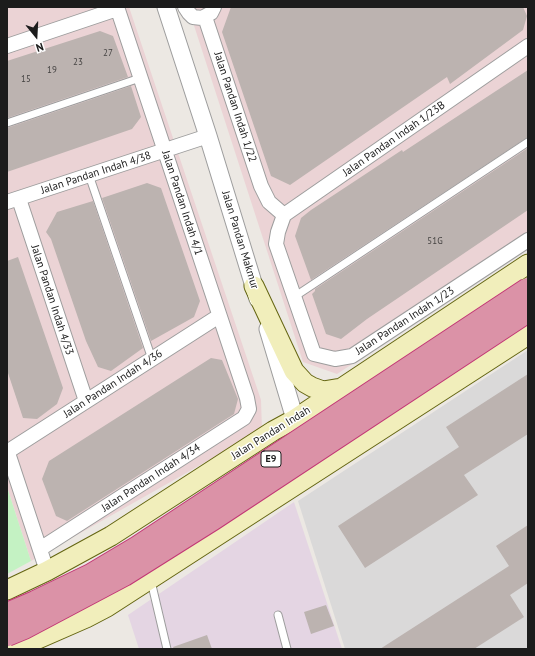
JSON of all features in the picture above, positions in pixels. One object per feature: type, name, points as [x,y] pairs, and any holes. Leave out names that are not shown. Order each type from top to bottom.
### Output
[{"type":"highway","name":"E9","points":[[7,614],[91,575],[138,547],[528,289]]},
{"type":"highway","name":"E9","points":[[7,635],[24,628],[124,576],[528,311]]},
{"type":"main road","name":"Jalan Pandan Indah","points":[[7,590],[47,571],[111,536],[295,419],[528,264]]},
{"type":"main road","points":[[254,286],[294,371],[305,383],[312,387],[323,390],[341,388]]},
{"type":"main road","points":[[15,649],[86,618],[107,607],[528,335]]},
{"type":"main road","points":[[197,480],[213,482],[222,487],[230,495],[234,512],[232,521],[228,528]]},
{"type":"street","name":"Jalan Pandan Makmur","points":[[167,7],[295,419],[318,470]]},
{"type":"street","name":"Jalan Pandan Indah 1/22","points":[[184,7],[193,17],[210,12],[261,186],[269,202],[284,215]]},
{"type":"street","points":[[7,46],[117,8]]},
{"type":"street","name":"Jalan Pandan Indah 4/1","points":[[117,8],[247,398]]},
{"type":"street","name":"Jalan Pandan Indah 1/23B","points":[[284,215],[528,46]]},
{"type":"street","name":"Jalan Pandan Indah 4/38","points":[[13,200],[208,136]]},
{"type":"street","name":"Jalan Pandan Indah 4/33","points":[[13,200],[86,401]]},
{"type":"street","name":"Jalan Pandan Indah 1/23","points":[[284,215],[278,232],[276,244],[314,354],[335,359],[352,356],[528,240]]},
{"type":"street","name":"Jalan Pandan Indah 4/36","points":[[7,451],[219,316]]},
{"type":"street","name":"Jalan Pandan Indah 4/34","points":[[40,549],[244,418],[249,409],[247,398]]},
{"type":"street","points":[[7,451],[47,571]]},
{"type":"lane","points":[[7,123],[140,78]]},
{"type":"lane","points":[[294,296],[528,142]]},
{"type":"lane","points":[[89,175],[152,359]]},
{"type":"lane","points":[[151,579],[167,649]]},
{"type":"lane","points":[[278,615],[287,649]]},
{"type":"shaded area","points":[[7,7],[129,7],[261,400],[262,430],[31,561],[7,487]]},
{"type":"shaded area","points":[[188,7],[528,7],[528,249],[337,374],[303,362]]},
{"type":"shaded area","points":[[528,350],[528,649],[345,649],[298,501]]},
{"type":"shaded area","points":[[294,502],[342,649],[139,649],[128,615]]},
{"type":"green space","points":[[7,487],[31,561],[7,574]]},
{"type":"building","points":[[231,7],[523,7],[527,16],[523,30],[450,84],[447,77],[290,185],[271,176],[222,32]]},
{"type":"building","points":[[100,31],[113,36],[128,77],[7,118],[7,61]]},
{"type":"building","points":[[528,70],[528,137],[311,280],[295,236],[301,218],[402,150],[403,152]]},
{"type":"building","points":[[131,86],[141,117],[132,129],[7,172],[7,128]]},
{"type":"building","points":[[528,148],[528,210],[367,319],[341,339],[326,334],[312,294],[315,289]]},
{"type":"building","points":[[147,183],[161,188],[200,301],[194,317],[151,341],[102,198]]},
{"type":"building","points":[[93,201],[143,348],[111,371],[98,367],[86,341],[51,239],[46,232],[57,212]]},
{"type":"building","points":[[18,257],[63,388],[57,404],[37,419],[23,418],[7,370],[7,261]]},
{"type":"building","points":[[211,358],[222,360],[238,399],[234,414],[67,521],[56,516],[42,479],[49,461]]},
{"type":"building","points":[[528,374],[528,434],[464,475],[478,495],[365,568],[338,526],[459,447],[446,427]]},
{"type":"building","points":[[528,525],[528,583],[510,595],[524,617],[474,649],[380,649],[509,566],[496,546]]},
{"type":"building","points":[[326,605],[334,626],[311,634],[304,612]]},
{"type":"building","points":[[207,635],[212,649],[174,649],[173,647]]}]
